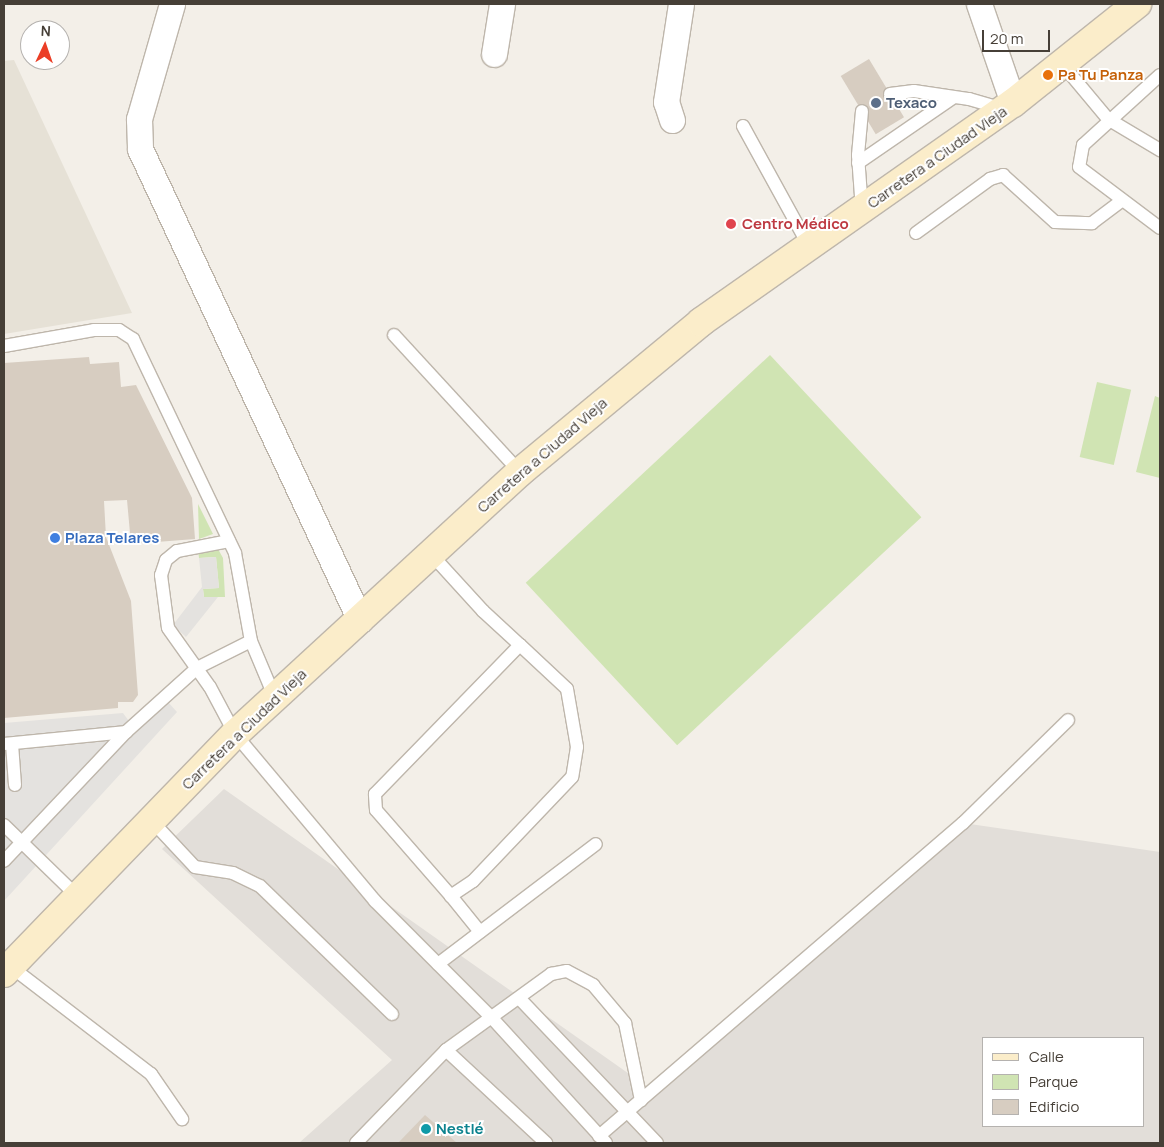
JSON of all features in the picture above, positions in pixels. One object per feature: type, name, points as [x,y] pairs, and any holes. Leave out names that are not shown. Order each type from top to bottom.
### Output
[{"type":"main road","name":"Carretera a Ciudad Vieja","points":[[7,969],[235,734],[520,472],[662,352],[1008,106],[1137,4]]},
{"type":"street","points":[[172,4],[139,119],[140,149],[360,620]]},
{"type":"street","points":[[494,54],[502,4]]},
{"type":"street","points":[[672,120],[666,102],[681,4]]},
{"type":"street","points":[[979,4],[1008,106]]},
{"type":"lane","points":[[1062,64],[1108,119],[1160,150]]},
{"type":"lane","points":[[1160,75],[1108,119],[1083,145],[1079,167],[1120,202],[1160,228]]},
{"type":"lane","points":[[890,94],[914,92],[1008,106]]},
{"type":"lane","points":[[858,163],[954,97]]},
{"type":"lane","points":[[862,112],[858,163],[862,210]]},
{"type":"lane","points":[[743,126],[809,246]]},
{"type":"lane","points":[[916,232],[990,179],[1003,175],[1055,222],[1092,224],[1120,202]]},
{"type":"lane","points":[[4,346],[94,330],[119,330],[133,340],[229,541],[251,641],[275,698]]},
{"type":"lane","points":[[394,335],[520,472]]},
{"type":"lane","points":[[229,541],[177,551],[166,560],[161,575],[168,628],[197,668],[235,734],[375,900],[492,1018],[603,1140],[641,1100],[963,822],[1068,720]]},
{"type":"lane","points":[[431,554],[520,645],[567,689],[577,748],[572,777],[473,881],[451,896]]},
{"type":"lane","points":[[4,862],[126,732],[197,668],[251,641]]},
{"type":"lane","points":[[480,932],[376,810],[375,794],[520,645]]},
{"type":"lane","points":[[15,786],[8,744],[126,732]]},
{"type":"lane","points":[[151,820],[195,867],[233,873],[260,886],[392,1014]]},
{"type":"lane","points":[[4,825],[77,896]]},
{"type":"lane","points":[[438,964],[596,844]]},
{"type":"lane","points":[[7,969],[151,1074],[182,1119]]},
{"type":"lane","points":[[356,1143],[446,1050],[551,974],[567,971],[592,985],[625,1022],[641,1100]]},
{"type":"lane","points":[[519,998],[657,1143]]},
{"type":"lane","points":[[446,1050],[546,1143]]},
{"type":"shaded area","points":[[14,60],[132,313],[4,334],[4,61]]},
{"type":"shaded area","points":[[216,557],[219,588],[203,589],[204,597],[218,597],[186,637],[173,625],[202,587],[199,558]]},
{"type":"shaded area","points":[[167,701],[177,712],[4,901],[4,723],[123,713],[134,728]]},
{"type":"shaded area","points":[[224,789],[652,1090],[963,823],[1160,852],[1160,1143],[299,1143],[392,1060],[162,849]]},
{"type":"green space","points":[[770,355],[921,517],[677,745],[526,583]]},
{"type":"green space","points":[[1097,382],[1131,390],[1114,465],[1080,457]]},
{"type":"green space","points":[[1155,396],[1160,398],[1160,478],[1136,472]]},
{"type":"green space","points":[[198,504],[213,534],[199,539]]},
{"type":"green space","points":[[198,549],[218,549],[223,558],[225,597],[204,597],[203,589],[219,588],[216,557],[199,558]]},
{"type":"building","name":"Texaco","points":[[869,59],[904,117],[876,134],[841,76]]},
{"type":"building","name":"Plaza Telares","points":[[89,357],[90,364],[119,362],[121,387],[136,385],[192,498],[195,539],[131,544],[127,500],[104,501],[106,537],[131,601],[138,695],[133,702],[118,702],[118,708],[4,718],[4,363]]},
{"type":"building","name":"Nestlé","points":[[425,1115],[457,1143],[398,1143]]},
{"type":"place","name":"Pa Tu Panza","points":[[1048,75]]},
{"type":"place","name":"Texaco","points":[[876,103]]},
{"type":"place","name":"Centro Médico","points":[[731,224]]},
{"type":"place","name":"Plaza Telares","points":[[55,538]]},
{"type":"place","name":"Nestlé","points":[[426,1129]]}]
